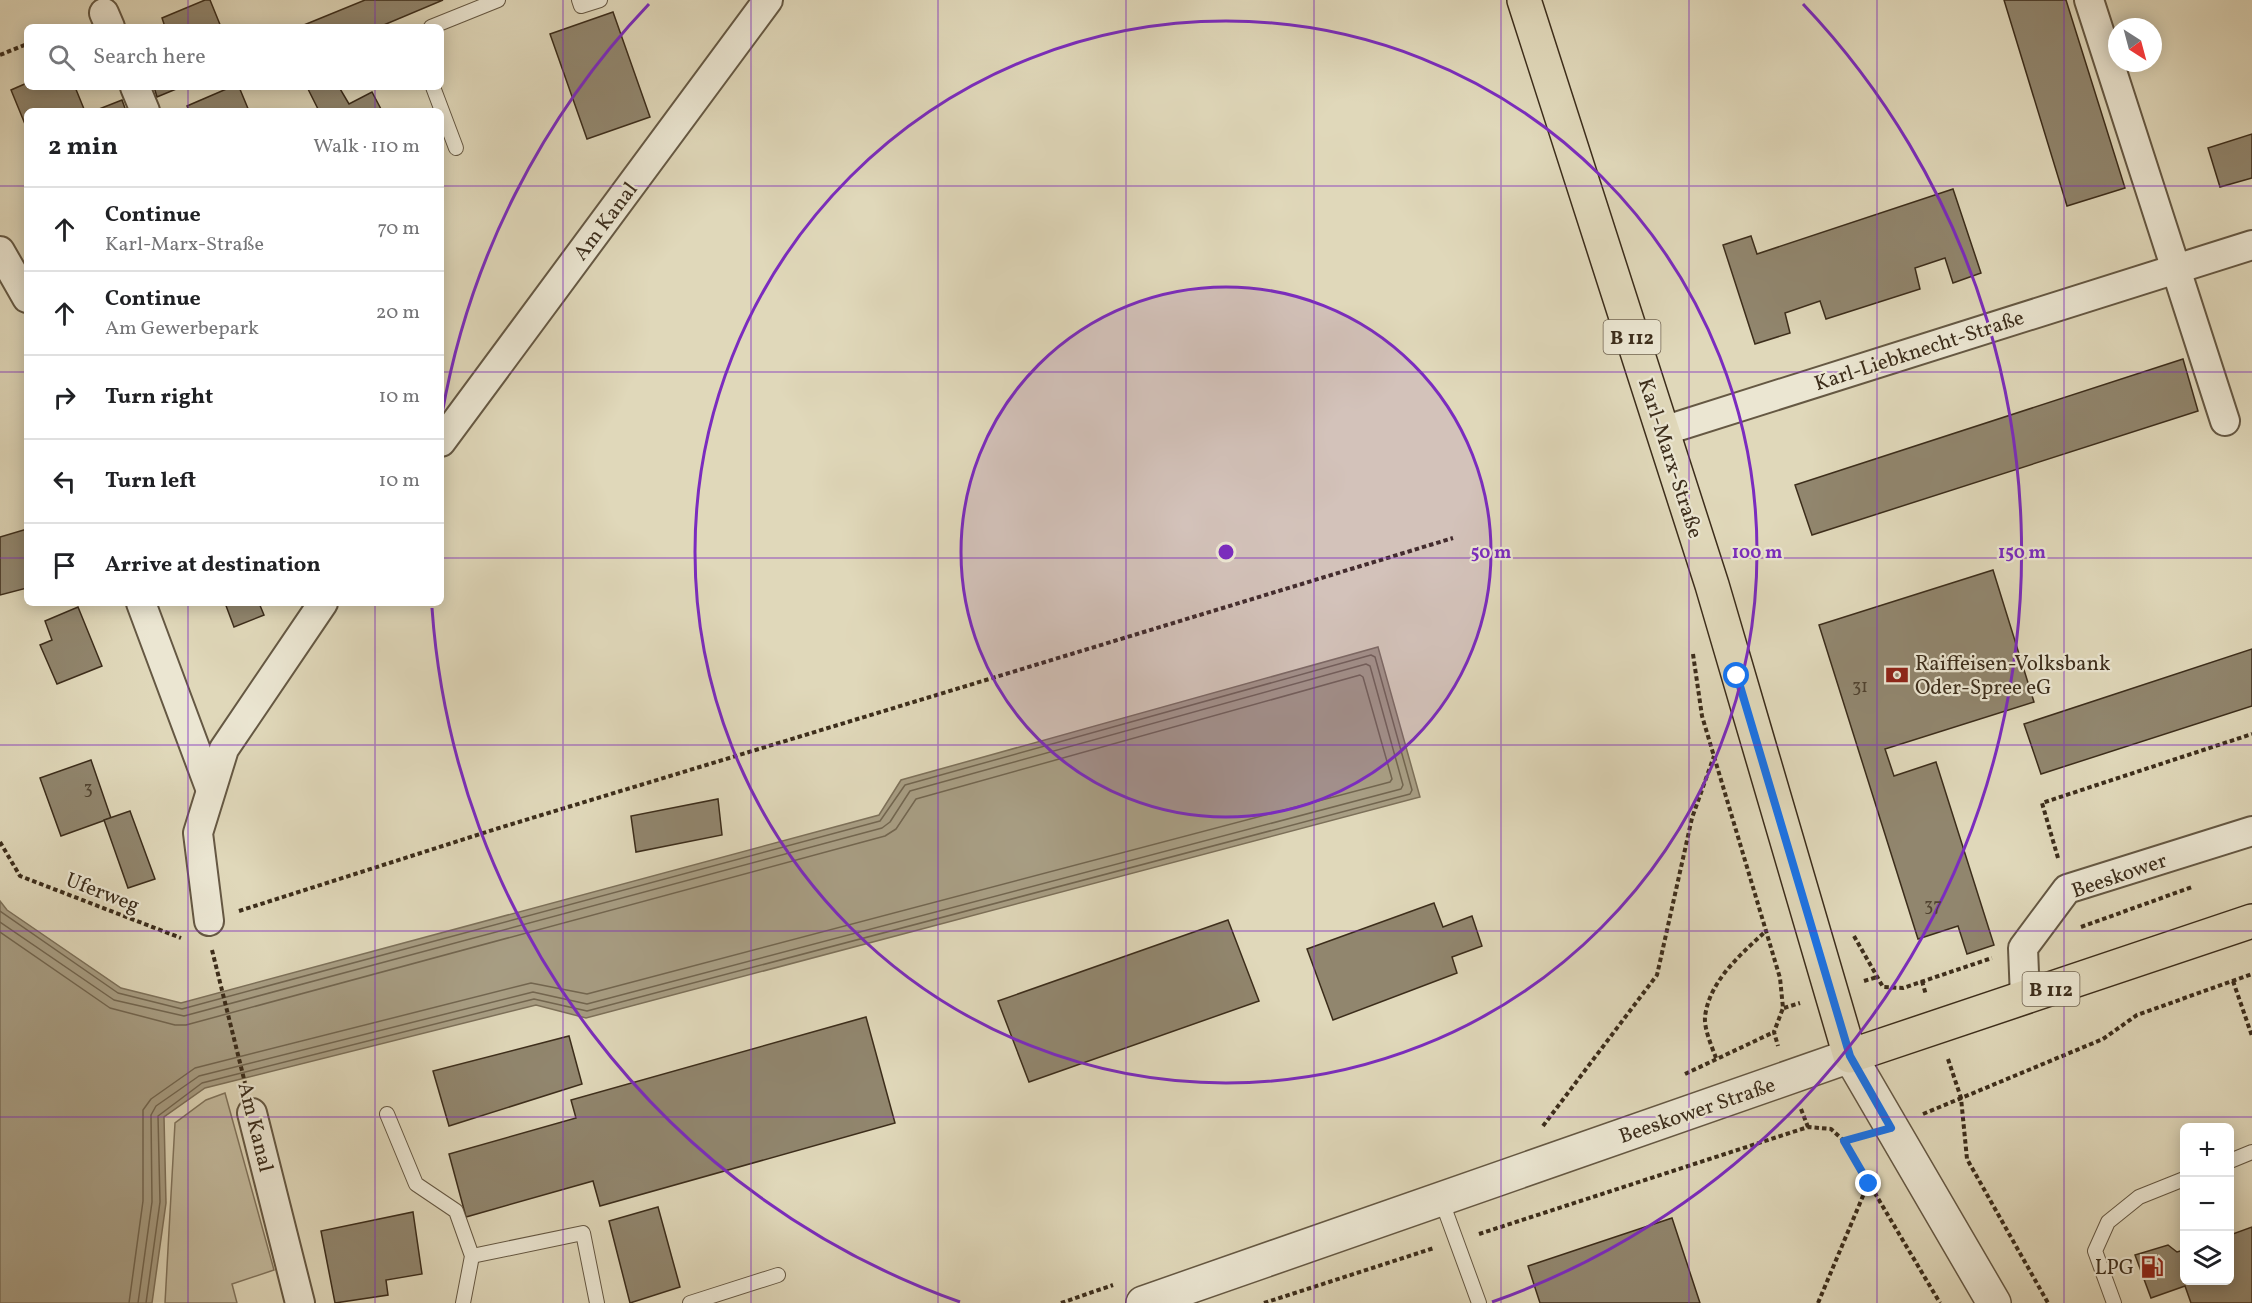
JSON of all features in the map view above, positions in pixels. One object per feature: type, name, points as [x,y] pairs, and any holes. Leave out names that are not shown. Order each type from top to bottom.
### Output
[{"type":"main road","name":"Karl-Marx-Straße","points":[[1524,0],[1712,585],[1850,1056]]},
{"type":"main road","name":"Beeskower Straße","points":[[1850,1056],[2252,921]]},
{"type":"street","name":"Am Kanal","points":[[444,438],[768,0]]},
{"type":"street","points":[[2089,0],[2225,421]]},
{"type":"street","points":[[136,90],[144,108]]},
{"type":"street","name":"Karl-Liebknecht-Straße","points":[[1663,431],[2252,245]]},
{"type":"street","points":[[0,251],[24,293]]},
{"type":"street","points":[[142,606],[210,788]]},
{"type":"street","points":[[200,936],[198,833],[210,788],[224,749],[321,606]]},
{"type":"street","name":"Beeskower","points":[[2023,948],[2067,889],[2252,831]]},
{"type":"street","points":[[2023,948],[2025,998]]},
{"type":"street","points":[[1850,1056],[1994,1303]]},
{"type":"street","name":"Beeskower Straße","points":[[1143,1303],[1850,1056]]},
{"type":"street","name":"Am Kanal","points":[[252,1113],[300,1303]]},
{"type":"lane","points":[[438,24],[498,0]]},
{"type":"lane","points":[[579,0],[581,6],[600,0]]},
{"type":"lane","points":[[434,90],[441,108]]},
{"type":"lane","points":[[444,116],[456,148]]},
{"type":"lane","points":[[387,1114],[416,1185],[456,1211],[472,1256],[463,1303]]},
{"type":"lane","points":[[2234,1159],[2252,1152]]},
{"type":"lane","points":[[2114,1303],[2095,1251],[2108,1222],[2139,1197],[2180,1181]]},
{"type":"lane","points":[[1441,1199],[1479,1303]]},
{"type":"lane","points":[[472,1256],[583,1233],[597,1303]]},
{"type":"lane","points":[[690,1303],[778,1275]]},
{"type":"path","points":[[0,56],[24,46]]},
{"type":"path","points":[[200,936],[499,828],[1453,538]]},
{"type":"path","points":[[1691,645],[1702,716],[1780,978],[1784,1008],[1774,1032]]},
{"type":"path","points":[[2067,889],[2042,803],[2252,734]]},
{"type":"path","points":[[1539,1131],[1657,975],[1692,818],[1714,756]]},
{"type":"path","name":"Uferweg","points":[[0,842],[20,876],[200,936],[212,950]]},
{"type":"path","points":[[2078,928],[2198,885]]},
{"type":"path","points":[[1716,1058],[1705,1019],[1714,988],[1738,956],[1766,931]]},
{"type":"path","points":[[1877,977],[1883,987],[1903,988],[2023,948]]},
{"type":"path","name":"Am Kanal","points":[[212,950],[252,1113]]},
{"type":"path","points":[[1844,1141],[1891,1128],[2103,1039],[2137,1015],[2252,974]]},
{"type":"path","points":[[2233,981],[2252,1036]]},
{"type":"path","points":[[1961,1098],[1967,1159],[2048,1303]]},
{"type":"path","points":[[1264,1303],[1808,1127],[1831,1129],[1844,1141],[1940,1303]]},
{"type":"path","points":[[1818,1303],[1869,1184]]},
{"type":"shaded area","points":[[225,1093],[274,1270],[232,1284],[237,1303],[165,1303],[175,1123],[206,1100]]},
{"type":"water","points":[[1378,647],[1420,797],[586,1018],[536,1005],[205,1088],[164,1117],[166,1203],[152,1303],[0,1303],[0,901],[7,910],[121,988],[181,1003],[879,815],[901,780]]},
{"type":"building","points":[[210,0],[220,24],[164,24],[162,18]]},
{"type":"building","points":[[365,0],[443,0],[386,24],[306,24]]},
{"type":"building","points":[[2004,0],[2066,0],[2125,188],[2067,206]]},
{"type":"building","points":[[613,12],[650,117],[587,139],[550,34]]},
{"type":"building","points":[[24,84],[24,90],[76,90],[84,108],[24,108],[24,122],[11,90]]},
{"type":"building","points":[[155,90],[174,90],[157,97]]},
{"type":"building","points":[[224,90],[240,90],[248,108],[188,108],[187,106]]},
{"type":"building","points":[[308,90],[341,90],[349,104],[372,92],[380,108],[318,108]]},
{"type":"building","points":[[122,100],[125,108],[102,108]]},
{"type":"building","points":[[2252,134],[2252,178],[2220,187],[2208,148]]},
{"type":"building","points":[[1953,189],[1981,273],[1953,283],[1945,258],[1915,268],[1920,289],[1826,319],[1820,301],[1785,313],[1790,333],[1755,344],[1723,245],[1751,236],[1757,254]]},
{"type":"building","points":[[2183,359],[2198,411],[1812,535],[1795,485]]},
{"type":"building","points":[[24,530],[24,589],[0,595],[0,537]]},
{"type":"building","points":[[1993,570],[2034,702],[1885,749],[1894,776],[1936,762],[1994,945],[1967,954],[1958,926],[1918,939],[1819,625]]},
{"type":"building","points":[[226,606],[260,606],[264,615],[234,627]]},
{"type":"building","points":[[78,607],[102,666],[57,684],[40,645],[52,640],[45,621]]},
{"type":"building","points":[[2252,649],[2252,706],[2041,774],[2024,724]]},
{"type":"building","points":[[91,760],[111,818],[61,836],[40,778]]},
{"type":"building","points":[[718,799],[722,835],[636,852],[631,816]]},
{"type":"building","points":[[130,811],[155,879],[128,888],[104,820]]},
{"type":"building","points":[[1434,903],[1443,927],[1472,916],[1482,946],[1452,957],[1457,973],[1333,1020],[1307,949]]},
{"type":"building","points":[[1228,920],[1259,1001],[1029,1082],[998,1001]]},
{"type":"building","points":[[866,1017],[895,1123],[600,1206],[593,1181],[466,1217],[449,1154],[576,1118],[571,1100]]},
{"type":"building","points":[[569,1036],[582,1084],[449,1126],[433,1071]]},
{"type":"building","points":[[658,1207],[680,1287],[630,1303],[609,1221]]},
{"type":"building","points":[[413,1212],[422,1274],[386,1280],[388,1295],[335,1303],[321,1231]]},
{"type":"building","points":[[1672,1218],[1700,1303],[1540,1303],[1528,1266]]},
{"type":"building","points":[[2252,1227],[2252,1303],[2191,1303],[2185,1286],[2151,1298],[2135,1255],[2168,1245],[2177,1252],[2180,1251],[2180,1285],[2234,1285],[2234,1234]]},
{"type":"place","name":"Raiffeisen-Volksbank Oder-Spree eG","points":[[1897,675]]},
{"type":"place","name":"LPG","points":[[2152,1267]]},
{"type":"route","points":[[1737,676],[1850,1056],[1891,1128],[1844,1141],[1869,1184]]}]
